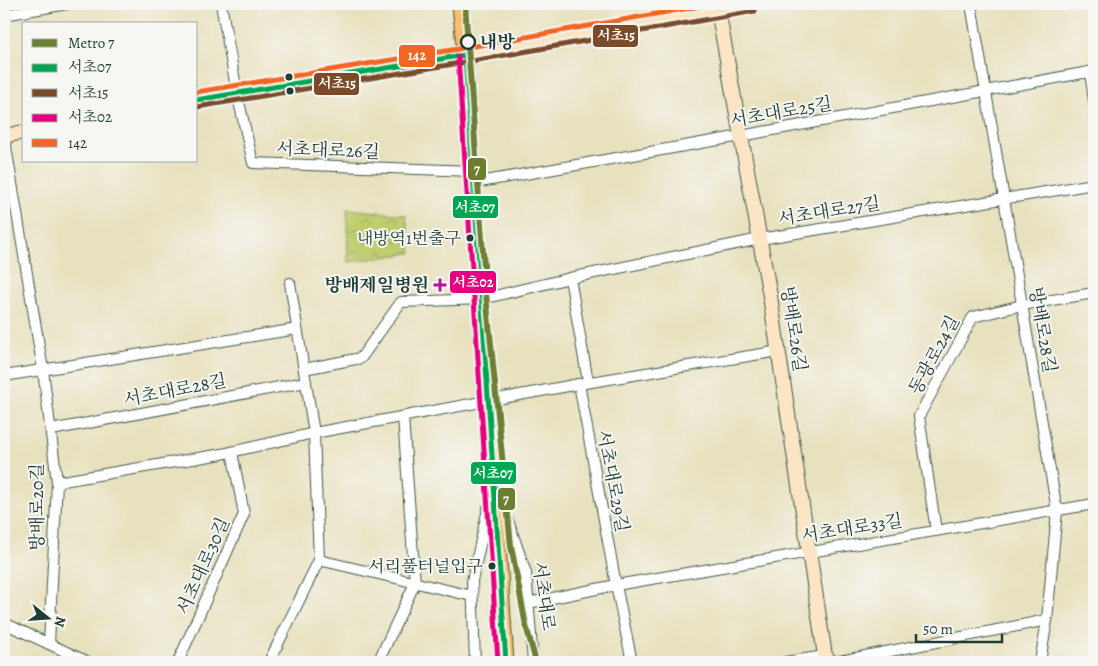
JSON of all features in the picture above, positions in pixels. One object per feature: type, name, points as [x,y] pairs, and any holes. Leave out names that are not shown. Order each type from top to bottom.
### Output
[{"type":"main road","name":"서초대로","points":[[460,4],[506,662]]},
{"type":"street","points":[[4,15],[67,4]]},
{"type":"street","points":[[221,4],[237,93]]},
{"type":"street","points":[[198,100],[465,55],[718,7],[754,4]]},
{"type":"street","name":"방배로28길","points":[[971,4],[1057,511],[1047,620],[1040,662]]},
{"type":"street","name":"방배로26길","points":[[718,7],[760,239],[809,552],[830,660]]},
{"type":"street","points":[[1092,72],[1094,100]]},
{"type":"street","name":"서초대로25길","points":[[473,177],[741,136],[1092,72]]},
{"type":"street","name":"서초대로26길","points":[[237,93],[253,163],[473,177]]},
{"type":"street","points":[[4,136],[22,132]]},
{"type":"street","name":"방배로20길","points":[[4,136],[43,370],[58,482],[49,644]]},
{"type":"street","name":"서초대로27길","points":[[482,299],[570,278],[760,239],[1094,184]]},
{"type":"street","points":[[570,278],[583,383]]},
{"type":"street","points":[[269,662],[319,560],[314,433],[290,283]]},
{"type":"street","name":"동광로24길","points":[[936,531],[919,416],[972,318],[1022,305],[1094,293]]},
{"type":"street","points":[[304,369],[360,358],[401,302],[482,299]]},
{"type":"street","points":[[4,376],[297,329]]},
{"type":"street","points":[[58,482],[232,452],[314,433],[583,383],[778,351]]},
{"type":"street","name":"서초대로28길","points":[[51,430],[306,382]]},
{"type":"street","name":"서초대로29길","points":[[583,383],[616,585]]},
{"type":"street","points":[[378,662],[415,583],[403,417]]},
{"type":"street","name":"서초대로30길","points":[[178,662],[244,514],[232,452]]},
{"type":"street","name":"서초대로","points":[[475,662],[472,581],[494,479]]},
{"type":"street","name":"서초대로","points":[[494,479],[526,573],[533,662]]},
{"type":"street","name":"서초대로33길","points":[[528,603],[616,585],[1094,504]]},
{"type":"street","points":[[319,560],[472,596]]},
{"type":"street","points":[[616,585],[632,662]]},
{"type":"street","points":[[785,662],[830,660],[1047,620]]},
{"type":"street","points":[[4,623],[88,662]]},
{"type":"street","points":[[469,662],[474,650]]},
{"type":"green space","points":[[347,209],[406,215],[411,253],[348,262]]},
{"type":"metro line","name":"7","points":[[465,4],[486,294],[511,546],[526,626],[536,662]]},
{"type":"transit line","name":"142","points":[[198,92],[464,48],[712,4]]},
{"type":"transit line","name":"서초15","points":[[198,107],[755,11]]},
{"type":"transit line","name":"서초07","points":[[465,55],[506,662]]},
{"type":"transit line","name":"서초07","points":[[198,100],[465,55]]},
{"type":"transit line","name":"서초02","points":[[458,56],[498,662]]},
{"type":"place","name":"내방","points":[[468,42]]},
{"type":"place","name":"내방역1번출구","points":[[470,238]]},
{"type":"place","name":"방배제일병원","points":[[440,285]]},
{"type":"place","name":"서리풀터널입구","points":[[492,566]]}]
